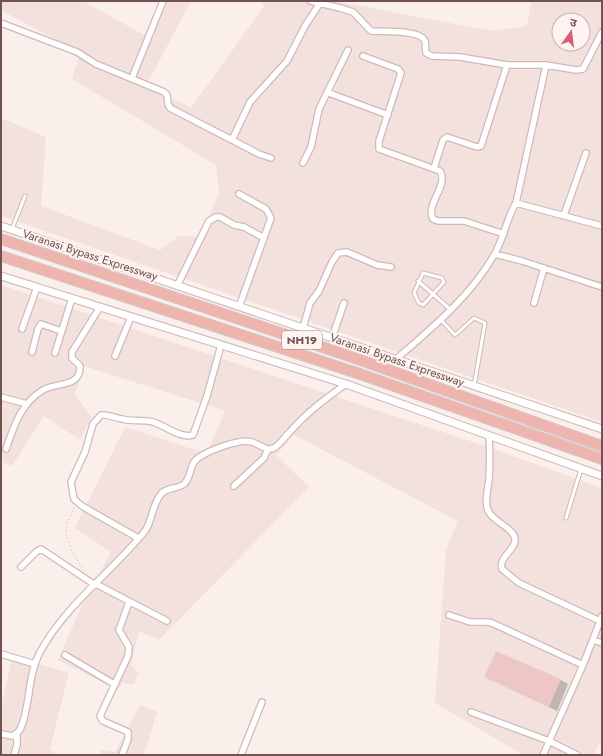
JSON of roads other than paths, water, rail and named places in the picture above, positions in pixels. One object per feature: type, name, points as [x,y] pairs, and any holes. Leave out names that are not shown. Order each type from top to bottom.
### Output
[{"type":"highway","name":"Varanasi Bypass Expressway","points":[[1,239],[349,356],[602,446]]},
{"type":"highway","name":"NH19","points":[[1,256],[360,374],[602,458]]},
{"type":"street","points":[[132,78],[162,1]]},
{"type":"street","points":[[312,1],[353,12],[371,31],[399,31],[422,38],[425,41],[426,53],[432,56],[460,57],[507,65],[546,65],[576,70],[583,69],[602,32]]},
{"type":"street","points":[[232,140],[250,102],[287,61],[305,26],[320,3]]},
{"type":"street","points":[[1,23],[77,52],[96,64],[164,92],[168,95],[170,108],[259,154],[271,158]]},
{"type":"street","points":[[303,163],[311,147],[318,113],[329,93],[348,50]]},
{"type":"street","points":[[363,56],[398,69],[401,73],[378,148],[440,171],[442,180],[432,211],[433,219],[438,221],[464,221],[504,234]]},
{"type":"street","points":[[434,168],[443,140],[447,137],[481,146],[507,65]]},
{"type":"street","points":[[395,360],[450,309],[475,282],[495,254],[516,203],[546,65]]},
{"type":"street","points":[[329,93],[388,115]]},
{"type":"street","points":[[564,215],[586,153]]},
{"type":"street","points":[[239,194],[270,213],[271,218],[239,307]]},
{"type":"street","points":[[516,203],[602,226]]},
{"type":"street","points":[[177,286],[209,221],[213,218],[220,217],[237,226],[244,227],[264,238]]},
{"type":"street","points":[[1,226],[602,429]]},
{"type":"street","points":[[303,328],[310,303],[319,291],[332,262],[338,253],[347,252],[377,265],[391,267]]},
{"type":"street","points":[[495,254],[602,287]]},
{"type":"street","points":[[534,303],[544,268]]},
{"type":"street","points":[[1,276],[346,384],[602,476]]},
{"type":"street","points":[[22,329],[37,287]]},
{"type":"street","points":[[55,353],[72,298]]},
{"type":"street","points":[[332,338],[344,303]]},
{"type":"street","points":[[6,449],[18,418],[27,404],[44,390],[52,386],[70,383],[76,378],[80,366],[72,358],[72,352],[100,307]]},
{"type":"street","points":[[115,356],[132,317]]},
{"type":"street","points":[[32,352],[38,329],[41,324],[61,330]]},
{"type":"street","points":[[138,538],[76,502],[70,488],[71,482],[85,452],[92,427],[96,419],[103,415],[123,420],[151,421],[166,426],[174,431],[193,436],[207,396],[221,345]]},
{"type":"street","points":[[14,755],[17,745],[17,734],[22,725],[34,664],[61,620],[138,538],[150,521],[156,502],[162,493],[168,489],[184,485],[188,480],[192,465],[196,459],[238,442],[253,442],[268,449],[275,447],[305,414],[346,384]]},
{"type":"street","points":[[1,397],[27,404]]},
{"type":"street","points":[[489,436],[491,455],[486,507],[493,518],[513,533],[515,537],[514,544],[502,561],[502,569],[519,583],[601,618],[583,665],[543,755]]},
{"type":"street","points":[[234,486],[264,458],[268,449]]},
{"type":"street","points":[[21,567],[41,549],[94,584],[167,621]]},
{"type":"street","points":[[122,755],[128,739],[128,732],[103,721],[100,716],[129,651],[128,644],[119,630],[129,602]]},
{"type":"street","points":[[449,615],[470,622],[487,622],[583,665]]},
{"type":"street","points":[[593,640],[602,643]]},
{"type":"street","points":[[1,654],[34,664]]},
{"type":"street","points":[[65,655],[114,684]]},
{"type":"street","points":[[241,755],[262,702]]},
{"type":"street","points":[[472,712],[549,741],[577,755]]},
{"type":"street","points":[[1,734],[13,736],[17,734]]},
{"type":"lane","points":[[11,230],[25,196]]},
{"type":"lane","points":[[423,273],[442,278],[443,284],[434,295],[423,305],[419,303],[414,294],[418,281],[423,273]]},
{"type":"lane","points":[[418,281],[450,309]]},
{"type":"lane","points":[[440,319],[455,335],[474,318],[485,323],[474,386]]},
{"type":"lane","points":[[566,518],[581,469]]}]
